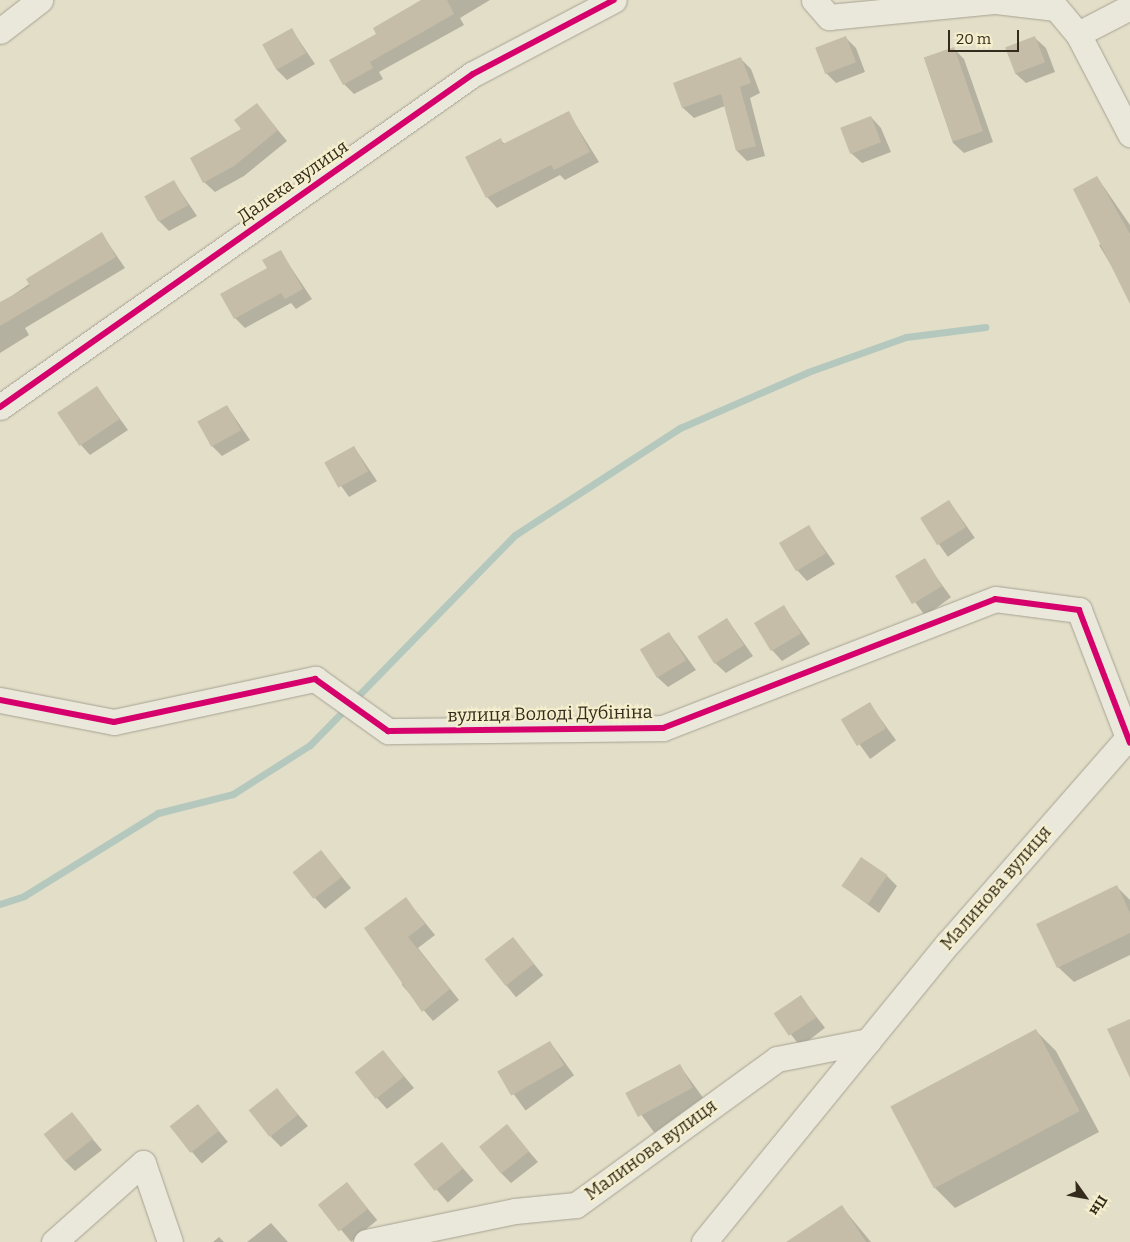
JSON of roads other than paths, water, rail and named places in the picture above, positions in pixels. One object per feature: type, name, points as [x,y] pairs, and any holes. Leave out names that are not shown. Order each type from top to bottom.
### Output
[{"type":"street","points":[[0,31],[40,0]]},
{"type":"street","name":"Далека вулиця","points":[[0,407],[473,74],[614,0]]},
{"type":"street","points":[[814,0],[829,17],[996,1],[1056,8],[1078,34],[1130,134]]},
{"type":"street","points":[[1078,34],[1130,7]]},
{"type":"street","name":"вулиця Володі Дубініна","points":[[0,700],[114,722],[316,679],[388,731],[663,728],[994,599],[1079,610],[1129,739]]},
{"type":"street","name":"Малинова вулиця","points":[[704,1242],[868,1041],[1129,739]]},
{"type":"street","name":"Малинова вулиця","points":[[366,1242],[515,1211],[576,1205],[776,1059],[868,1041]]},
{"type":"street","points":[[54,1242],[143,1163],[170,1242]]},
{"type":"waterway","points":[[0,904],[24,896],[158,813],[233,794],[310,745],[515,535],[680,428],[808,372],[906,337],[985,327]]}]
